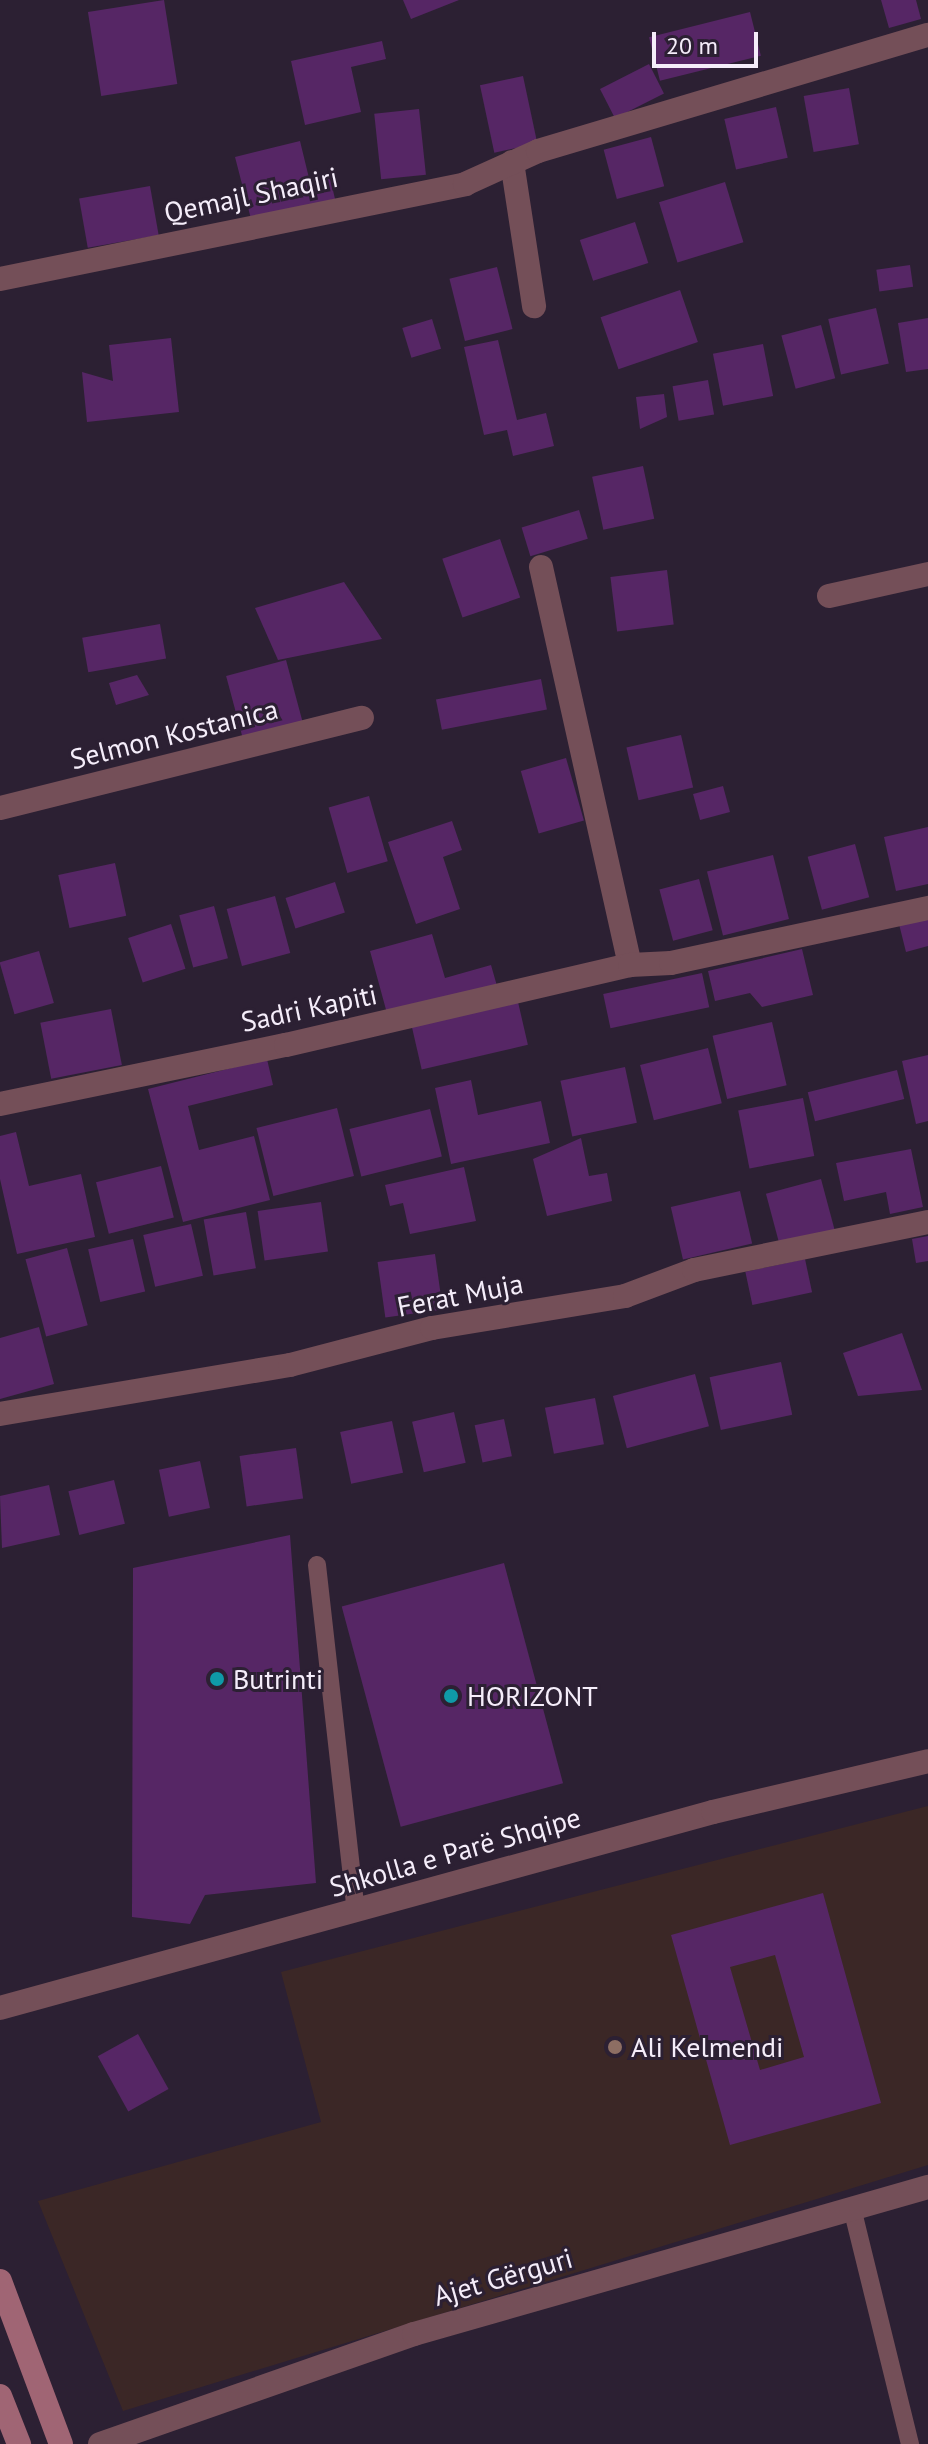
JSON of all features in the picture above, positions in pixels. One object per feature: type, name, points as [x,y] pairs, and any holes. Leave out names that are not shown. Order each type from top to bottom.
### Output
[{"type":"street","name":"Qemajl Shaqiri","points":[[0,279],[465,184],[512,162],[928,35]]},
{"type":"street","points":[[512,162],[534,306]]},
{"type":"street","points":[[541,567],[630,965]]},
{"type":"street","points":[[829,596],[928,574]]},
{"type":"street","name":"Selmon Kostanica","points":[[0,808],[362,718]]},
{"type":"street","name":"Sadri Kapiti","points":[[0,1104],[317,1038],[630,965],[671,963],[928,908]]},
{"type":"street","name":"Ferat Muja","points":[[0,1414],[290,1365],[432,1328],[625,1296],[694,1270],[928,1222]]},
{"type":"street","name":"Shkolla e Parë Shqipe","points":[[0,2008],[713,1812],[928,1761]]},
{"type":"street","name":"Ajet Gërguri","points":[[100,2444],[414,2334],[853,2212],[928,2187]]},
{"type":"street","points":[[0,2281],[61,2444]]},
{"type":"street","points":[[0,2396],[19,2444]]},
{"type":"lane","points":[[317,1565],[356,1912]]},
{"type":"lane","points":[[853,2212],[910,2444]]},
{"type":"shaded area","name":"Ali Kelmendi","points":[[928,1806],[928,2165],[123,2411],[38,2201],[321,2122],[281,1972]]},
{"type":"building","points":[[164,0],[177,84],[101,96],[88,12]]},
{"type":"building","points":[[403,0],[459,0],[411,19]]},
{"type":"building","points":[[881,0],[916,0],[921,19],[889,28]]},
{"type":"building","points":[[750,12],[761,56],[660,81],[649,37]]},
{"type":"building","points":[[382,41],[386,59],[351,67],[361,112],[305,125],[291,61]]},
{"type":"building","points":[[649,64],[664,93],[615,118],[600,89]]},
{"type":"building","points":[[523,76],[537,143],[494,153],[480,85]]},
{"type":"building","points":[[849,88],[859,144],[814,152],[804,96]]},
{"type":"building","points":[[776,107],[788,158],[736,170],[724,119]]},
{"type":"building","points":[[419,109],[426,175],[381,179],[374,114]]},
{"type":"building","points":[[651,137],[664,186],[617,199],[604,150]]},
{"type":"building","points":[[300,141],[309,178],[329,173],[335,199],[251,219],[235,157]]},
{"type":"building","points":[[725,182],[743,242],[677,262],[659,202]]},
{"type":"building","points":[[150,186],[159,235],[88,248],[79,199]]},
{"type":"building","points":[[635,222],[648,263],[593,281],[580,240]]},
{"type":"building","points":[[910,265],[913,287],[879,292],[876,270]]},
{"type":"building","points":[[497,267],[512,329],[465,341],[449,279]]},
{"type":"building","points":[[680,290],[698,342],[618,369],[601,317]]},
{"type":"building","points":[[876,308],[889,364],[841,375],[828,319]]},
{"type":"building","points":[[928,318],[928,369],[906,372],[898,323]]},
{"type":"building","points":[[432,319],[441,349],[411,358],[402,328]]},
{"type":"building","points":[[821,325],[835,378],[796,389],[781,336]]},
{"type":"building","points":[[171,338],[179,412],[87,422],[82,372],[113,381],[109,345]]},
{"type":"building","points":[[498,340],[517,420],[546,413],[554,446],[513,456],[507,430],[484,435],[464,347]]},
{"type":"building","points":[[763,344],[773,396],[723,406],[713,354]]},
{"type":"building","points":[[708,380],[714,414],[679,421],[673,386]]},
{"type":"building","points":[[664,394],[667,417],[640,429],[636,397]]},
{"type":"building","points":[[643,466],[654,519],[603,530],[592,477]]},
{"type":"building","points":[[579,510],[588,539],[530,556],[522,528]]},
{"type":"building","points":[[500,539],[520,598],[463,617],[442,559]]},
{"type":"building","points":[[667,570],[674,625],[617,632],[610,577]]},
{"type":"building","points":[[344,582],[382,639],[278,660],[255,608]]},
{"type":"building","points":[[160,624],[166,658],[88,672],[82,638]]},
{"type":"building","points":[[286,660],[303,723],[243,739],[226,676]]},
{"type":"building","points":[[137,675],[149,695],[116,705],[109,683]]},
{"type":"building","points":[[541,679],[547,709],[442,730],[436,699]]},
{"type":"building","points":[[681,735],[693,788],[639,800],[626,748]]},
{"type":"building","points":[[566,758],[584,820],[539,833],[521,771]]},
{"type":"building","points":[[723,786],[730,812],[700,820],[693,794]]},
{"type":"building","points":[[369,796],[388,861],[347,873],[329,808]]},
{"type":"building","points":[[452,821],[462,850],[443,857],[460,909],[416,924],[388,842]]},
{"type":"building","points":[[928,827],[928,884],[896,891],[884,837]]},
{"type":"building","points":[[855,844],[869,897],[822,910],[808,857]]},
{"type":"building","points":[[773,855],[789,919],[723,935],[707,871]]},
{"type":"building","points":[[115,863],[126,916],[69,928],[58,875]]},
{"type":"building","points":[[699,879],[713,930],[673,941],[659,890]]},
{"type":"building","points":[[335,882],[345,912],[295,929],[286,898]]},
{"type":"building","points":[[275,896],[290,953],[242,966],[227,909]]},
{"type":"building","points":[[214,906],[228,958],[193,967],[179,915]]},
{"type":"building","points":[[928,917],[928,946],[906,952],[899,924]]},
{"type":"building","points":[[171,924],[186,969],[143,983],[128,938]]},
{"type":"building","points":[[432,934],[445,978],[491,965],[497,986],[388,1017],[370,951]]},
{"type":"building","points":[[802,949],[813,995],[762,1007],[750,993],[715,1001],[708,971]]},
{"type":"building","points":[[39,951],[54,1003],[14,1014],[0,962]]},
{"type":"building","points":[[702,973],[709,1007],[610,1028],[603,994]]},
{"type":"building","points":[[518,1002],[528,1045],[422,1069],[412,1027]]},
{"type":"building","points":[[111,1009],[122,1065],[51,1079],[40,1023]]},
{"type":"building","points":[[772,1022],[787,1085],[727,1099],[713,1036]]},
{"type":"building","points":[[708,1048],[722,1103],[654,1120],[640,1065]]},
{"type":"building","points":[[928,1055],[928,1121],[916,1124],[902,1061]]},
{"type":"building","points":[[267,1059],[273,1085],[188,1106],[199,1150],[254,1136],[270,1200],[183,1222],[148,1089]]},
{"type":"building","points":[[625,1067],[637,1123],[572,1136],[560,1081]]},
{"type":"building","points":[[897,1070],[904,1099],[815,1121],[808,1092]]},
{"type":"building","points":[[471,1080],[478,1115],[541,1101],[550,1143],[451,1164],[435,1088]]},
{"type":"building","points":[[803,1098],[814,1156],[749,1169],[738,1111]]},
{"type":"building","points":[[337,1108],[354,1176],[273,1196],[256,1128]]},
{"type":"building","points":[[430,1109],[442,1157],[361,1177],[349,1129]]},
{"type":"building","points":[[16,1132],[29,1186],[81,1174],[95,1237],[17,1254],[0,1179],[0,1136]]},
{"type":"building","points":[[581,1138],[589,1176],[607,1173],[612,1201],[547,1216],[533,1159]]},
{"type":"building","points":[[911,1149],[923,1207],[890,1214],[886,1192],[844,1201],[836,1163]]},
{"type":"building","points":[[161,1166],[174,1217],[109,1234],[96,1182]]},
{"type":"building","points":[[464,1167],[476,1221],[410,1234],[403,1203],[390,1206],[385,1185]]},
{"type":"building","points":[[821,1179],[835,1230],[780,1245],[766,1194]]},
{"type":"building","points":[[740,1191],[752,1244],[683,1260],[671,1207]]},
{"type":"building","points":[[321,1202],[328,1252],[265,1260],[258,1211]]},
{"type":"building","points":[[246,1212],[256,1268],[214,1276],[204,1219]]},
{"type":"building","points":[[191,1224],[203,1276],[155,1287],[143,1235]]},
{"type":"building","points":[[928,1236],[928,1261],[916,1263],[912,1239]]},
{"type":"building","points":[[133,1239],[145,1292],[100,1302],[88,1249]]},
{"type":"building","points":[[67,1248],[88,1325],[46,1336],[25,1259]]},
{"type":"building","points":[[435,1254],[443,1309],[385,1318],[378,1262]]},
{"type":"building","points":[[805,1259],[812,1292],[752,1305],[745,1272]]},
{"type":"building","points":[[39,1327],[54,1384],[0,1399],[0,1338]]},
{"type":"building","points":[[902,1333],[922,1390],[858,1396],[843,1353]]},
{"type":"building","points":[[781,1362],[792,1415],[721,1430],[710,1377]]},
{"type":"building","points":[[695,1374],[709,1426],[627,1448],[613,1396]]},
{"type":"building","points":[[595,1398],[604,1444],[554,1454],[545,1408]]},
{"type":"building","points":[[454,1412],[466,1463],[424,1472],[412,1422]]},
{"type":"building","points":[[504,1419],[512,1456],[483,1462],[475,1425]]},
{"type":"building","points":[[392,1421],[403,1473],[351,1484],[340,1432]]},
{"type":"building","points":[[296,1448],[303,1499],[247,1506],[240,1456]]},
{"type":"building","points":[[200,1461],[210,1508],[169,1517],[159,1470]]},
{"type":"building","points":[[114,1480],[125,1524],[79,1535],[68,1491]]},
{"type":"building","points":[[49,1485],[60,1535],[2,1548],[0,1496]]},
{"type":"building","name":"Butrinti","points":[[290,1535],[316,1883],[205,1895],[190,1924],[132,1917],[133,1568]]},
{"type":"building","name":"HORIZONT","points":[[504,1563],[563,1783],[401,1827],[342,1606]]},
{"type":"building","points":[[823,1893],[881,2103],[730,2145],[671,1935]],"holes":[[[775,1955],[804,2057],[760,2070],[730,1967]]]},
{"type":"building","points":[[138,2034],[169,2089],[128,2111],[98,2056]]},
{"type":"place","name":"Butrinti","points":[[217,1679]]},
{"type":"place","name":"HORIZONT","points":[[451,1696]]},
{"type":"place","name":"Ali Kelmendi","points":[[615,2047]]}]
